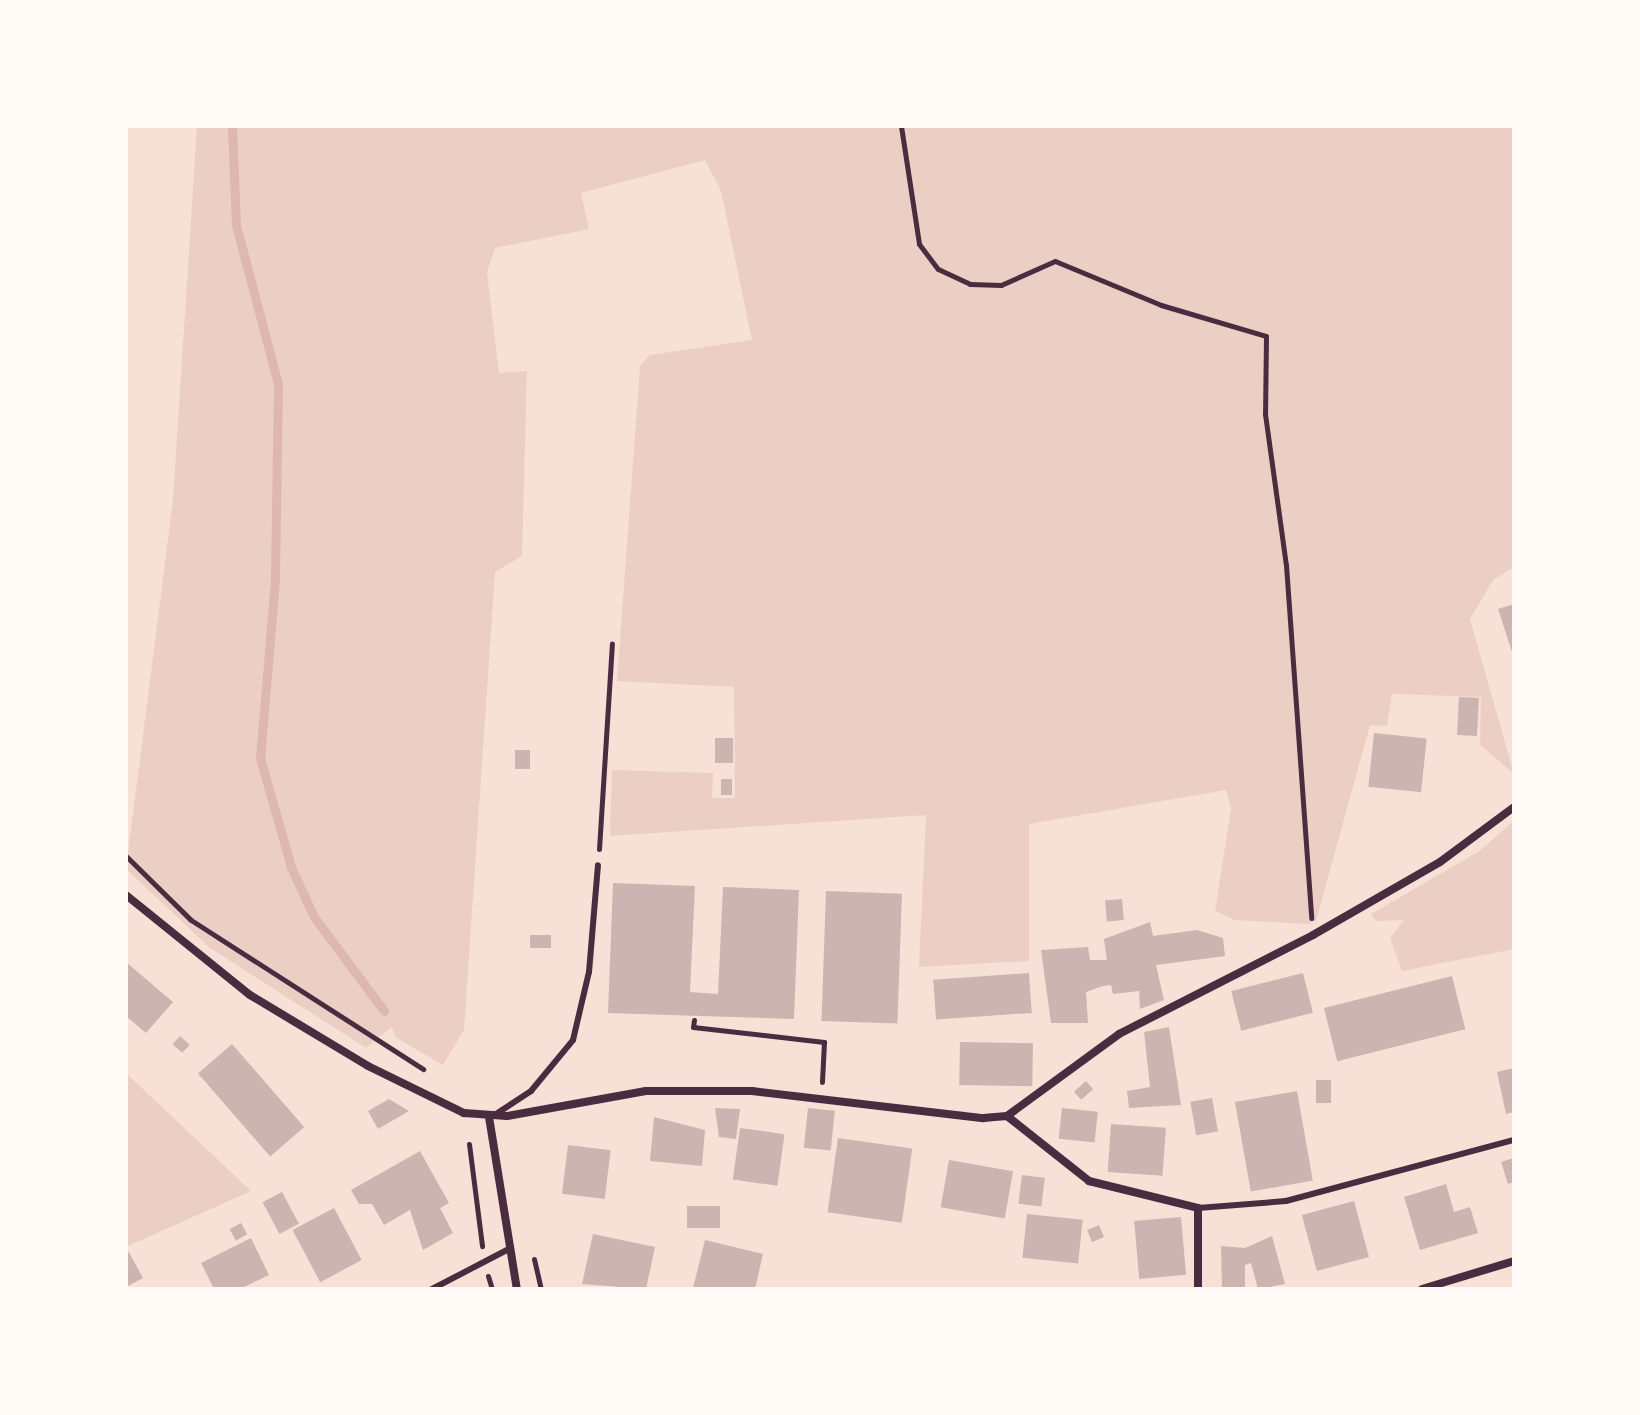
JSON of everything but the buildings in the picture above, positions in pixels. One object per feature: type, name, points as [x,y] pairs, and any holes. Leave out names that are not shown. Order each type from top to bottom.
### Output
[{"type":"street","points":[[126,895],[204,964],[293,1022],[441,1105],[489,1117],[646,1091],[822,1095],[1007,1116],[1119,1034],[1313,935],[1440,862],[1514,807]]},
{"type":"street","points":[[1007,1116],[1026,1138],[1089,1181],[1198,1208],[1198,1289]]},
{"type":"street","points":[[489,1117],[507,1250],[517,1289]]},
{"type":"street","points":[[1422,1289],[1514,1261]]},
{"type":"lane","points":[[489,1117],[531,1091],[573,1040],[589,972],[598,865]]},
{"type":"lane","points":[[1198,1208],[1286,1201],[1514,1140]]},
{"type":"lane","points":[[432,1289],[507,1250]]},
{"type":"path","points":[[901,126],[919,244],[938,269],[970,284],[1001,285],[1055,261],[1161,305],[1266,336],[1265,414],[1286,565],[1313,935]]},
{"type":"path","points":[[598,865],[612,643]]},
{"type":"path","points":[[126,856],[191,920],[431,1073]]},
{"type":"path","points":[[694,1020],[693,1027],[824,1042],[822,1095]]},
{"type":"path","points":[[469,1144],[483,1253]]},
{"type":"shaded area","points":[[197,126],[1514,126],[1514,567],[1493,580],[1470,619],[1514,774],[1480,745],[1481,697],[1392,694],[1387,726],[1370,725],[1316,921],[1307,924],[1235,920],[1215,911],[1231,809],[1226,790],[1029,824],[1029,961],[919,967],[926,815],[610,836],[612,770],[713,773],[712,798],[735,798],[734,687],[617,681],[640,366],[650,355],[752,340],[721,191],[705,160],[581,193],[589,229],[495,248],[487,272],[499,373],[527,371],[522,556],[495,572],[464,1030],[443,1065],[395,1037],[392,1027],[366,1048],[210,948],[126,869],[173,499]]},
{"type":"shaded area","points":[[1514,821],[1514,949],[1402,971],[1390,938],[1404,920],[1376,921],[1371,914],[1478,852]]},
{"type":"shaded area","points":[[126,1073],[251,1191],[126,1247]]},
{"type":"waterway","points":[[232,126],[236,225],[278,384],[275,580],[260,758],[291,867],[314,917],[384,1011]]}]
